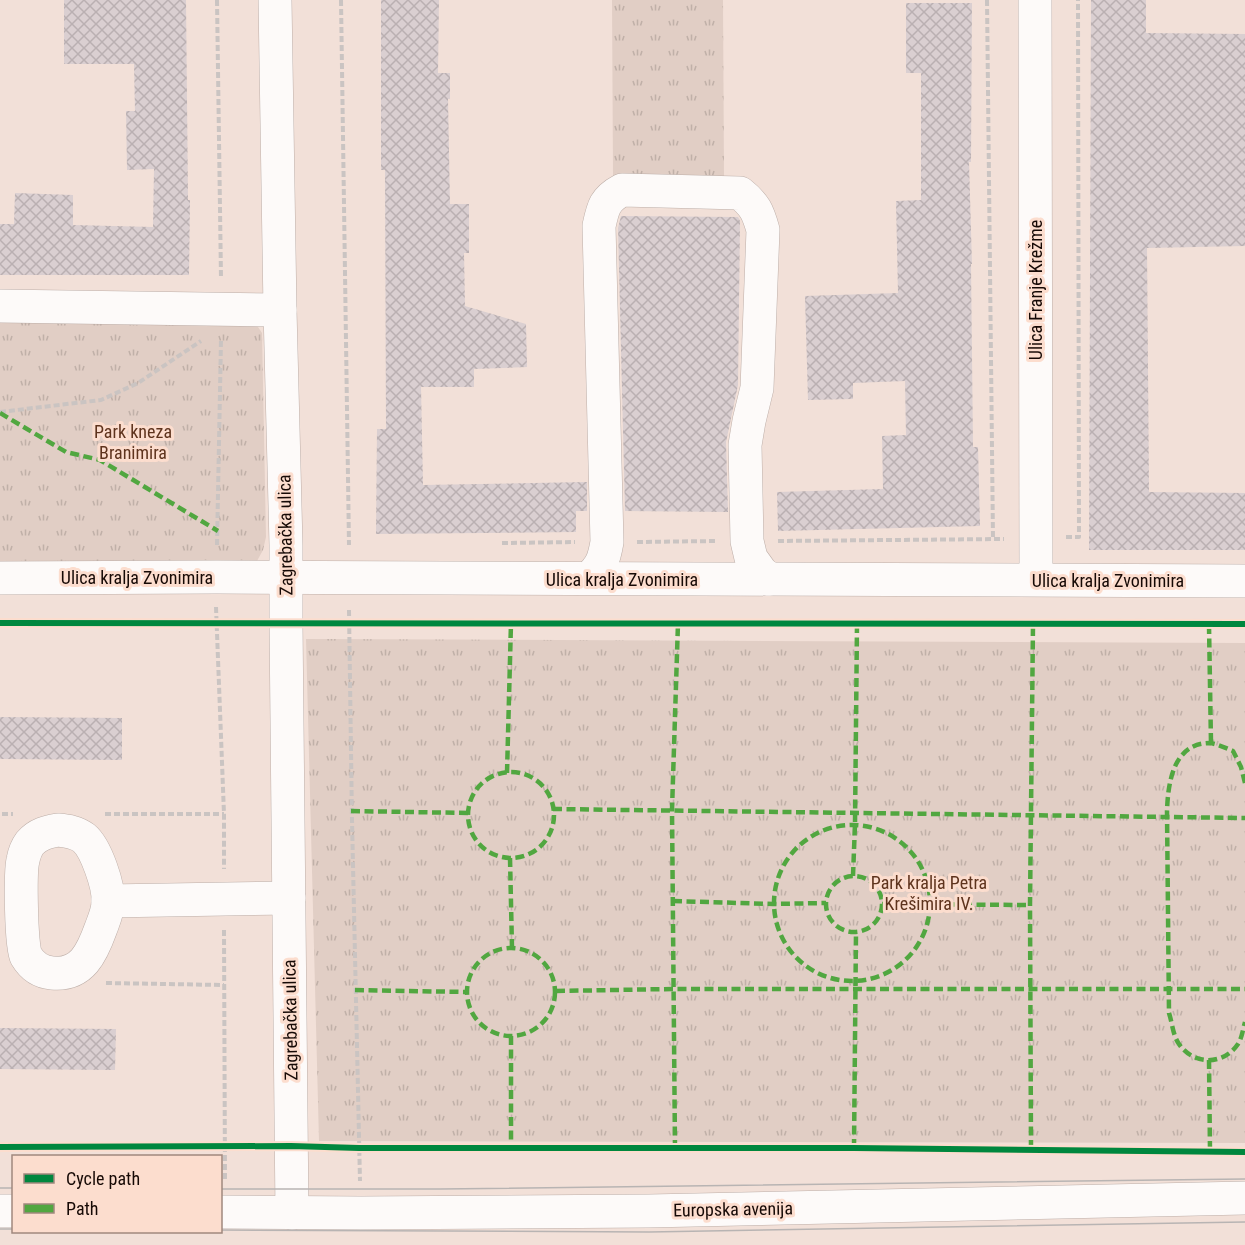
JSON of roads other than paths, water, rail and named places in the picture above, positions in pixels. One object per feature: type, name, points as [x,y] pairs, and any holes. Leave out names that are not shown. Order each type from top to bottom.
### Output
[{"type":"street","name":"Zagrebačka ulica","points":[[275,0],[286,545],[292,1213]]},
{"type":"street","name":"Ulica Franje Krežme","points":[[1035,0],[1036,579]]},
{"type":"street","points":[[589,578],[599,569],[607,542],[599,226],[603,208],[611,196],[622,190],[740,193],[750,201],[758,213],[763,230],[757,388],[746,445],[747,541],[751,558],[769,579]]},
{"type":"street","points":[[0,306],[221,319],[280,310]]},
{"type":"street","name":"Ulica kralja Zvonimira","points":[[0,578],[1245,581]]},
{"type":"street","points":[[108,901],[289,898]]},
{"type":"street","name":"Europska avenija","points":[[223,1212],[361,1214],[648,1211],[1245,1198]]},
{"type":"tram line","points":[[222,1189],[440,1189],[1245,1179]]},
{"type":"tram line","points":[[0,1188],[12,1188]]},
{"type":"tram line","points":[[222,1230],[649,1232],[1245,1222]]},
{"type":"tram line","points":[[0,1229],[12,1229]]},
{"type":"park label","name":"Park kneza Branimira","points":[[133,441]]},
{"type":"park label","name":"Park kralja Petra Krešimira IV.","points":[[929,892]]}]
